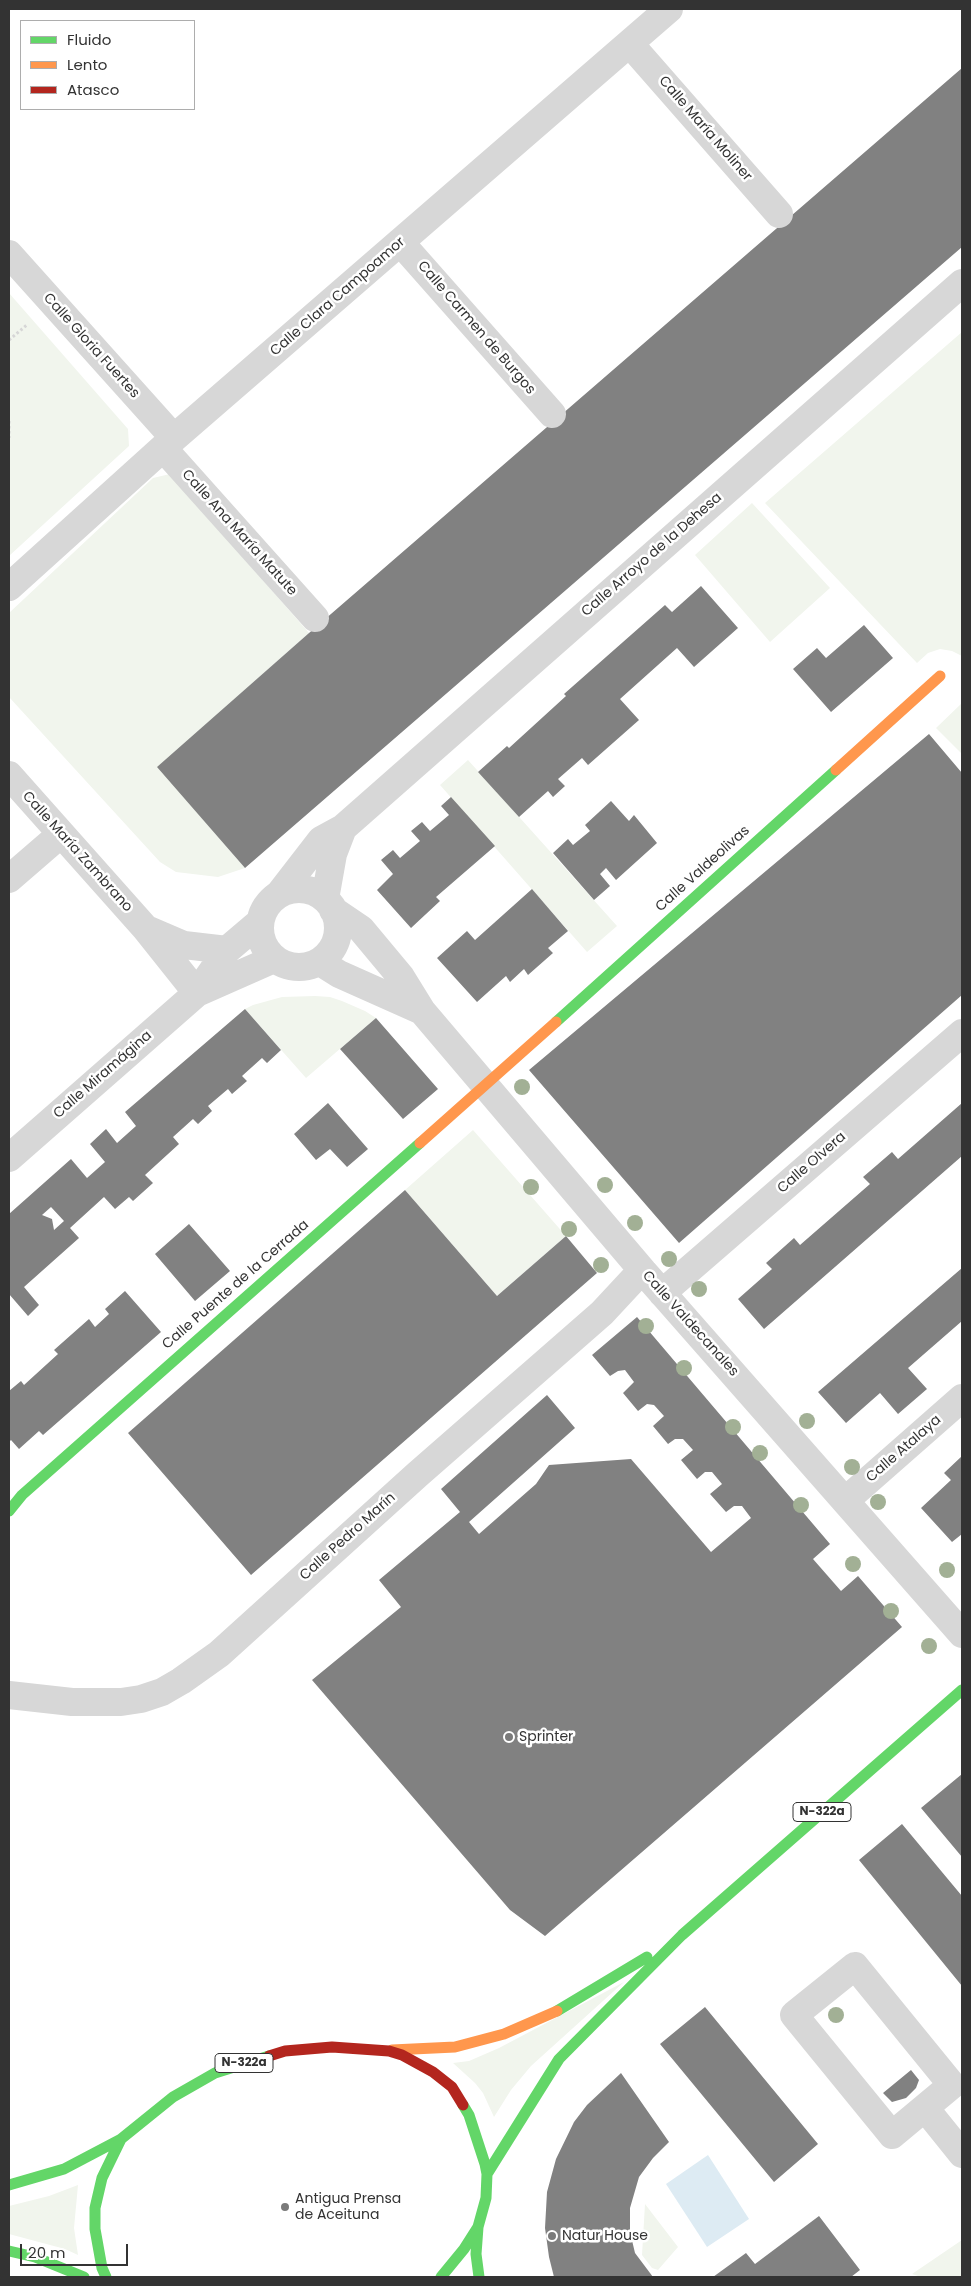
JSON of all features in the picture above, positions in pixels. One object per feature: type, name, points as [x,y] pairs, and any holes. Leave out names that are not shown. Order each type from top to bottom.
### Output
[{"type":"main road","name":"Calle Valdeolivas","points":[[486,1085],[940,676]]},
{"type":"main road","name":"Calle Puente de la Cerrada","points":[[9,1510],[22,1495],[486,1085]]},
{"type":"main road","name":"N-322a","points":[[487,2174],[559,2059],[682,1935],[962,1690]]},
{"type":"main road","name":"N-322a","points":[[9,2185],[64,2169],[121,2139],[174,2097],[198,2082],[230,2067],[285,2051],[317,2047],[389,2051],[455,2047],[504,2034],[551,2014],[682,1935]]},
{"type":"main road","name":"N-322a","points":[[389,2051],[425,2067],[452,2087],[460,2097],[475,2128],[487,2174],[486,2198],[478,2227],[464,2249],[441,2277]]},
{"type":"main road","name":"N-322a","points":[[106,2277],[102,2268],[94,2229],[95,2208],[102,2178],[121,2139]]},
{"type":"main road","points":[[478,2227],[476,2254],[479,2277]]},
{"type":"main road","points":[[9,2251],[35,2257],[84,2277]]},
{"type":"street","name":"Calle Clara Campoamor","points":[[9,587],[169,443],[669,9]]},
{"type":"street","name":"Calle María Moliner","points":[[630,44],[780,214]]},
{"type":"street","name":"Calle Carmen de Burgos","points":[[400,242],[552,414]]},
{"type":"street","name":"Calle Gloria Fuertes","points":[[9,254],[169,443]]},
{"type":"street","name":"Calle Arroyo de la Dehesa","points":[[280,893],[321,840],[343,828],[962,283]]},
{"type":"street","name":"Calle Ana María Matute","points":[[169,443],[315,618]]},
{"type":"street","name":"Calle María Zambrano","points":[[9,775],[146,929],[197,993]]},
{"type":"street","name":"Calle Arroyo de la Dehesa","points":[[329,905],[333,854],[343,828]]},
{"type":"street","points":[[9,879],[62,834]]},
{"type":"street","points":[[291,889],[304,889],[315,892],[329,905],[337,920],[337,938],[329,954],[320,962],[296,968],[285,965],[268,954],[261,940],[260,922],[267,905],[280,893],[291,889]]},
{"type":"street","name":"Calle Valdecanales","points":[[329,905],[360,930],[401,977],[422,1011],[642,1270],[962,1634]]},
{"type":"street","name":"Calle Miramágina","points":[[9,1158],[197,993],[227,950],[260,922]]},
{"type":"street","name":"Calle María Zambrano","points":[[146,929],[184,945],[227,950]]},
{"type":"street","name":"Calle Miramágina","points":[[197,993],[274,959]]},
{"type":"street","name":"Calle Valdecanales","points":[[320,962],[339,974],[422,1011]]},
{"type":"street","name":"Calle Olvera","points":[[662,1293],[962,1033]]},
{"type":"street","name":"Calle Pedro Marín","points":[[9,1694],[72,1702],[121,1702],[141,1699],[162,1692],[181,1681],[219,1654],[418,1474],[602,1313],[642,1270]]},
{"type":"street","name":"Calle Atalaya","points":[[846,1500],[962,1398]]},
{"type":"street","points":[[855,1966],[952,2085],[925,2108],[892,2135],[794,2015],[855,1966]]},
{"type":"street","points":[[925,2108],[962,2154]]},
{"type":"path","points":[[9,421],[9,438]]},
{"type":"shaded area","points":[[9,293],[128,429],[129,446],[9,556]]},
{"type":"shaded area","points":[[962,332],[962,656],[952,651],[940,649],[928,653],[917,663],[765,503]]},
{"type":"shaded area","points":[[170,474],[309,633],[158,767],[245,868],[218,877],[176,872],[160,862],[9,697],[9,613],[153,478]]},
{"type":"shaded area","points":[[752,503],[830,588],[770,642],[695,555]]},
{"type":"shaded area","points":[[962,703],[962,754],[936,728]]},
{"type":"shaded area","points":[[468,760],[617,926],[587,952],[440,785]]},
{"type":"shaded area","points":[[282,997],[330,997],[342,1001],[376,1018],[306,1078],[245,1009]]},
{"type":"shaded area","points":[[473,1130],[566,1236],[497,1296],[405,1190]]},
{"type":"shaded area","points":[[624,1982],[531,2066],[511,2090],[494,2117],[483,2093],[453,2063],[469,2061],[499,2048]]},
{"type":"shaded area","points":[[708,2155],[749,2219],[707,2247],[666,2184]]},
{"type":"shaded area","points":[[78,2185],[74,2228],[78,2255],[65,2249],[9,2234],[9,2206],[49,2196]]},
{"type":"shaded area","points":[[645,2204],[678,2247],[658,2270],[652,2268],[642,2255]]},
{"type":"shaded area","points":[[962,2240],[962,2277],[921,2277],[912,2274]]},
{"type":"building","points":[[962,68],[962,247],[245,868],[157,767],[309,633]]},
{"type":"building","points":[[701,586],[738,628],[694,667],[677,648],[620,699],[639,720],[588,765],[582,758],[558,779],[565,786],[553,797],[548,791],[519,817],[478,772],[507,746],[509,748],[566,696],[564,694],[665,605],[672,612]]},
{"type":"building","points":[[864,625],[893,658],[831,712],[793,669],[817,648],[826,658]]},
{"type":"building","points":[[929,734],[962,773],[962,995],[679,1243],[529,1070]]},
{"type":"building","points":[[451,797],[495,846],[436,897],[440,901],[411,928],[377,890],[393,874],[381,860],[393,850],[400,858],[420,841],[411,831],[422,822],[430,831],[449,815],[441,806]]},
{"type":"building","points":[[611,801],[629,821],[634,815],[657,843],[616,880],[606,868],[600,874],[610,886],[594,900],[553,853],[568,839],[573,845],[590,831],[585,825]]},
{"type":"building","points":[[532,889],[568,931],[548,948],[553,953],[528,975],[524,969],[510,982],[506,976],[477,1002],[437,958],[467,931],[475,940]]},
{"type":"building","points":[[245,1009],[281,1050],[267,1063],[262,1058],[242,1076],[247,1081],[232,1094],[228,1089],[208,1106],[212,1111],[198,1124],[193,1119],[173,1137],[179,1144],[145,1175],[153,1183],[133,1201],[129,1197],[115,1209],[104,1197],[70,1228],[79,1238],[24,1287],[39,1305],[28,1316],[9,1294],[9,1214],[71,1159],[87,1178],[105,1162],[90,1144],[106,1129],[117,1143],[136,1126],[125,1112]],"holes":[[[51,1207],[64,1221],[54,1230],[52,1219],[42,1215]]]},
{"type":"building","points":[[376,1018],[438,1089],[403,1119],[340,1049]]},
{"type":"building","points":[[328,1103],[368,1149],[347,1167],[330,1149],[316,1160],[294,1134]]},
{"type":"building","points":[[962,1103],[962,1156],[764,1329],[738,1299],[772,1269],[766,1263],[794,1238],[800,1245],[870,1184],[863,1177],[892,1152],[898,1159]]},
{"type":"building","points":[[405,1190],[497,1296],[566,1236],[597,1273],[251,1575],[128,1433]]},
{"type":"building","points":[[189,1224],[230,1271],[195,1301],[155,1254]]},
{"type":"building","points":[[962,1268],[962,1321],[908,1368],[927,1389],[898,1414],[880,1393],[846,1423],[818,1392]]},
{"type":"building","points":[[125,1291],[161,1332],[43,1435],[39,1431],[19,1449],[11,1440],[9,1442],[9,1391],[21,1381],[24,1385],[58,1354],[54,1350],[89,1319],[95,1327],[109,1314],[105,1309]]},
{"type":"building","points":[[637,1317],[830,1544],[813,1559],[841,1591],[858,1576],[902,1627],[545,1936],[510,1910],[312,1680],[401,1607],[379,1580],[460,1512],[441,1489],[547,1395],[575,1428],[469,1522],[479,1534],[536,1484],[549,1465],[631,1459],[711,1552],[751,1518],[742,1506],[734,1506],[726,1512],[710,1494],[722,1484],[712,1472],[705,1472],[697,1479],[681,1460],[693,1450],[683,1439],[675,1439],[668,1444],[653,1426],[664,1416],[654,1405],[647,1404],[638,1411],[623,1393],[634,1382],[625,1370],[618,1371],[610,1376],[592,1355]]},
{"type":"building","points":[[962,1456],[962,1534],[952,1542],[921,1508],[951,1480],[944,1473]]},
{"type":"building","points":[[962,1774],[962,1857],[921,1808]]},
{"type":"building","points":[[902,1824],[962,1896],[962,1986],[859,1860]]},
{"type":"building","points":[[705,2007],[818,2144],[774,2182],[660,2044]]},
{"type":"building","points":[[911,2070],[919,2080],[916,2088],[906,2098],[892,2102],[883,2093]]},
{"type":"building","points":[[621,2073],[669,2142],[653,2158],[639,2177],[630,2208],[630,2232],[635,2253],[653,2277],[554,2277],[545,2228],[547,2192],[556,2159],[574,2122],[587,2105]]},
{"type":"building","points":[[819,2216],[860,2270],[851,2277],[713,2277],[746,2253],[755,2264]]},
{"type":"traffic: fast","points":[[556,1022],[836,770]]},
{"type":"traffic: fast","points":[[9,1511],[22,1495],[420,1143]]},
{"type":"traffic: fast","points":[[487,2174],[559,2059],[682,1935],[962,1690]]},
{"type":"traffic: fast","points":[[557,2011],[647,1957]]},
{"type":"traffic: fast","points":[[106,2277],[102,2268],[95,2229],[95,2208],[102,2178],[121,2139],[173,2097],[215,2073],[269,2056]]},
{"type":"traffic: fast","points":[[441,2277],[464,2249],[478,2227],[486,2198],[487,2174],[485,2164],[469,2115],[463,2105]]},
{"type":"traffic: fast","points":[[9,2185],[64,2169],[121,2139]]},
{"type":"traffic: fast","points":[[478,2227],[476,2254],[479,2277]]},
{"type":"traffic: fast","points":[[9,2251],[35,2257],[84,2277]]},
{"type":"traffic: slow","points":[[836,770],[940,676]]},
{"type":"traffic: slow","points":[[420,1143],[556,1022]]},
{"type":"traffic: slow","points":[[392,2050],[455,2047],[504,2034],[557,2011]]},
{"type":"traffic: jam","points":[[269,2056],[285,2051],[332,2047],[389,2051],[402,2055],[433,2072],[452,2087],[463,2105]]},
{"type":"place","name":"Sprinter","points":[[509,1737]]},
{"type":"place","name":"Antigua Prensa de Aceituna","points":[[285,2207]]},
{"type":"place","name":"Natur House","points":[[552,2236]]}]
